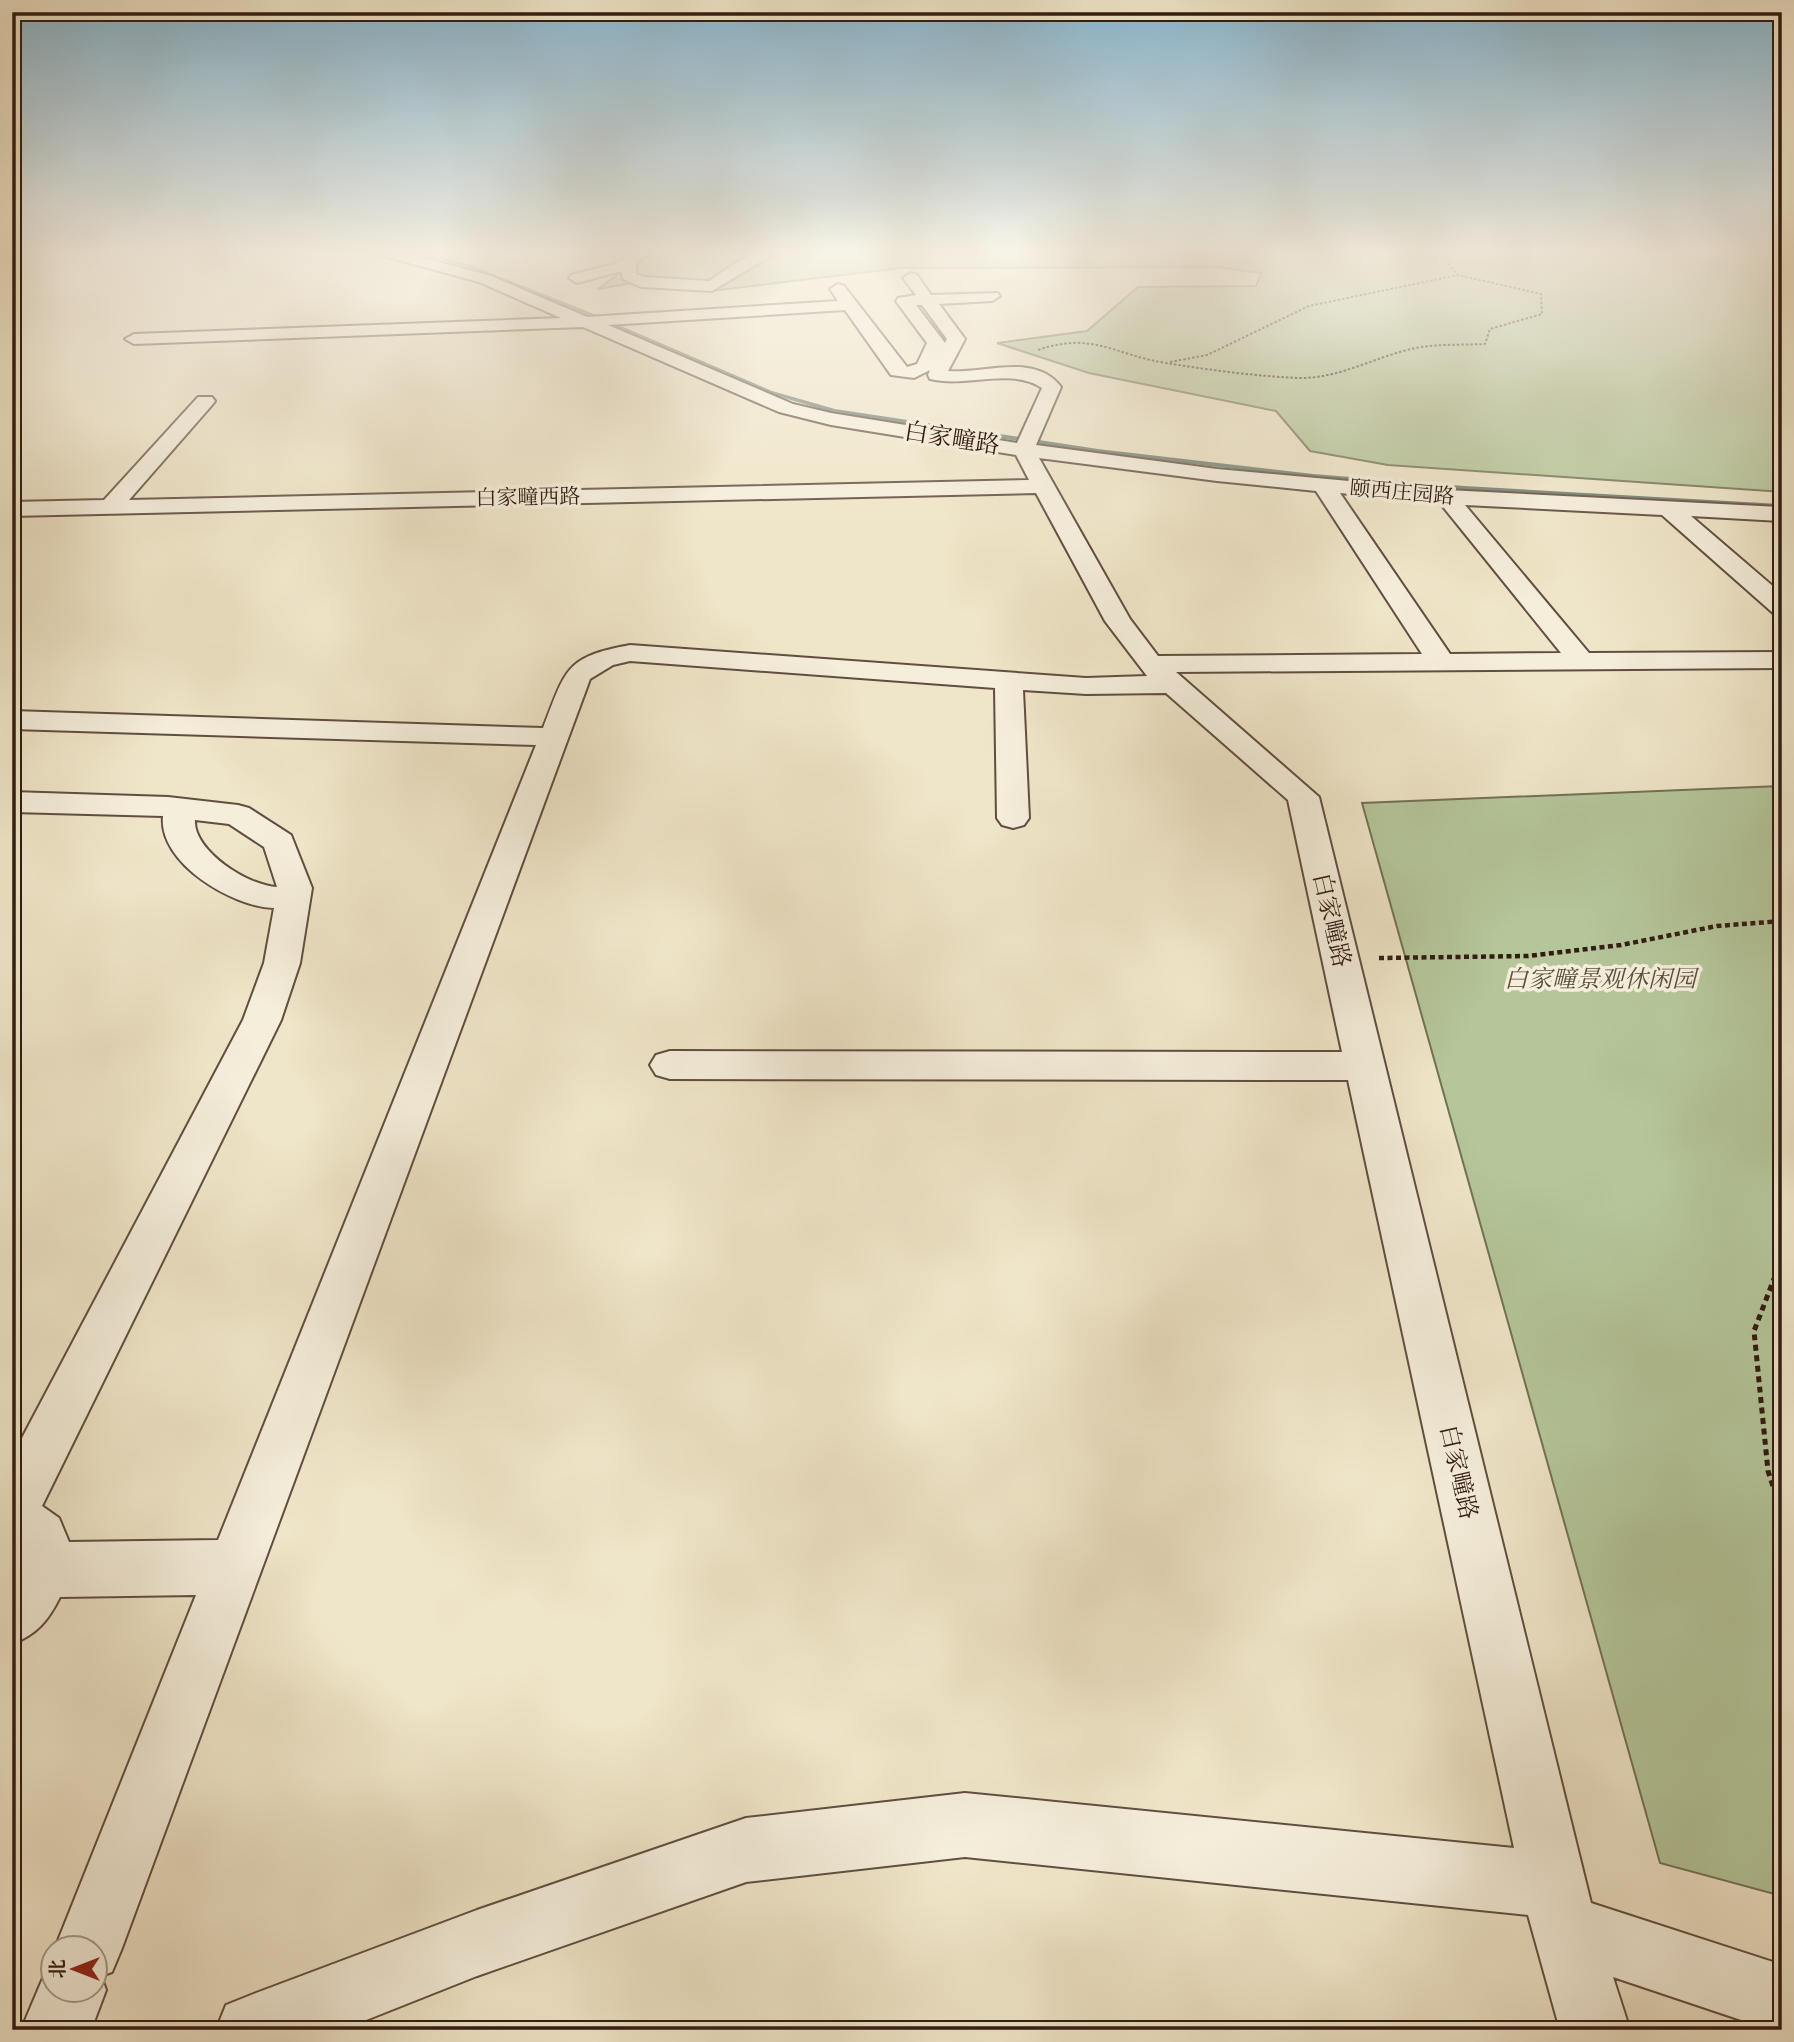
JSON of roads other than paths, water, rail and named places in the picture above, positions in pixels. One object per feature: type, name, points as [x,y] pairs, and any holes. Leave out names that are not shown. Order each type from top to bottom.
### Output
[{"type":"street","name":"白家疃路","points":[[654,344],[786,408],[831,419],[1024,438],[1043,486],[1118,621],[1161,674],[1303,797],[1560,1906],[1595,2030]]},
{"type":"street","points":[[878,344],[898,371],[908,374],[916,374],[924,367],[935,344]]},
{"type":"street","points":[[953,344],[937,376],[953,379],[1014,372],[1036,375],[1052,387],[1024,438]]},
{"type":"street","points":[[821,398],[843,405],[983,425]]},
{"type":"street","points":[[110,507],[205,401]]},
{"type":"street","name":"颐西庄园路","points":[[1024,438],[1324,486],[1447,497],[1782,514]]},
{"type":"street","name":"白家疃西路","points":[[12,509],[1043,486]]},
{"type":"street","points":[[1324,486],[1442,663]]},
{"type":"street","points":[[1447,497],[1582,662]]},
{"type":"street","points":[[1668,508],[1782,608]]},
{"type":"street","points":[[93,1934],[578,675],[604,658],[630,653],[1086,685],[1161,674],[1442,663],[1782,660]]},
{"type":"street","points":[[1009,680],[1013,818]]},
{"type":"street","points":[[12,720],[554,737]]},
{"type":"street","points":[[12,802],[180,808],[238,815],[279,842],[295,888],[282,963],[262,1020],[12,1511]]},
{"type":"street","points":[[180,808],[178,829],[192,853],[226,882],[260,897],[294,898]]},
{"type":"street","points":[[670,1065],[1365,1066]]},
{"type":"street","points":[[12,1520],[27,1523],[40,1534],[45,1550],[43,1570],[34,1590],[12,1616]]},
{"type":"street","points":[[43,1570],[234,1567]]},
{"type":"street","points":[[251,2030],[477,1943],[746,1850],[965,1825],[1560,1906],[1782,1999]]},
{"type":"street","points":[[56,2030],[66,2004]]},
{"type":"waterway","points":[[659,344],[770,392],[834,411],[1098,451],[1313,476],[1464,488],[1782,506]]},
{"type":"park label","name":"白家疃景观休闲园","points":[[1600,979]]}]
